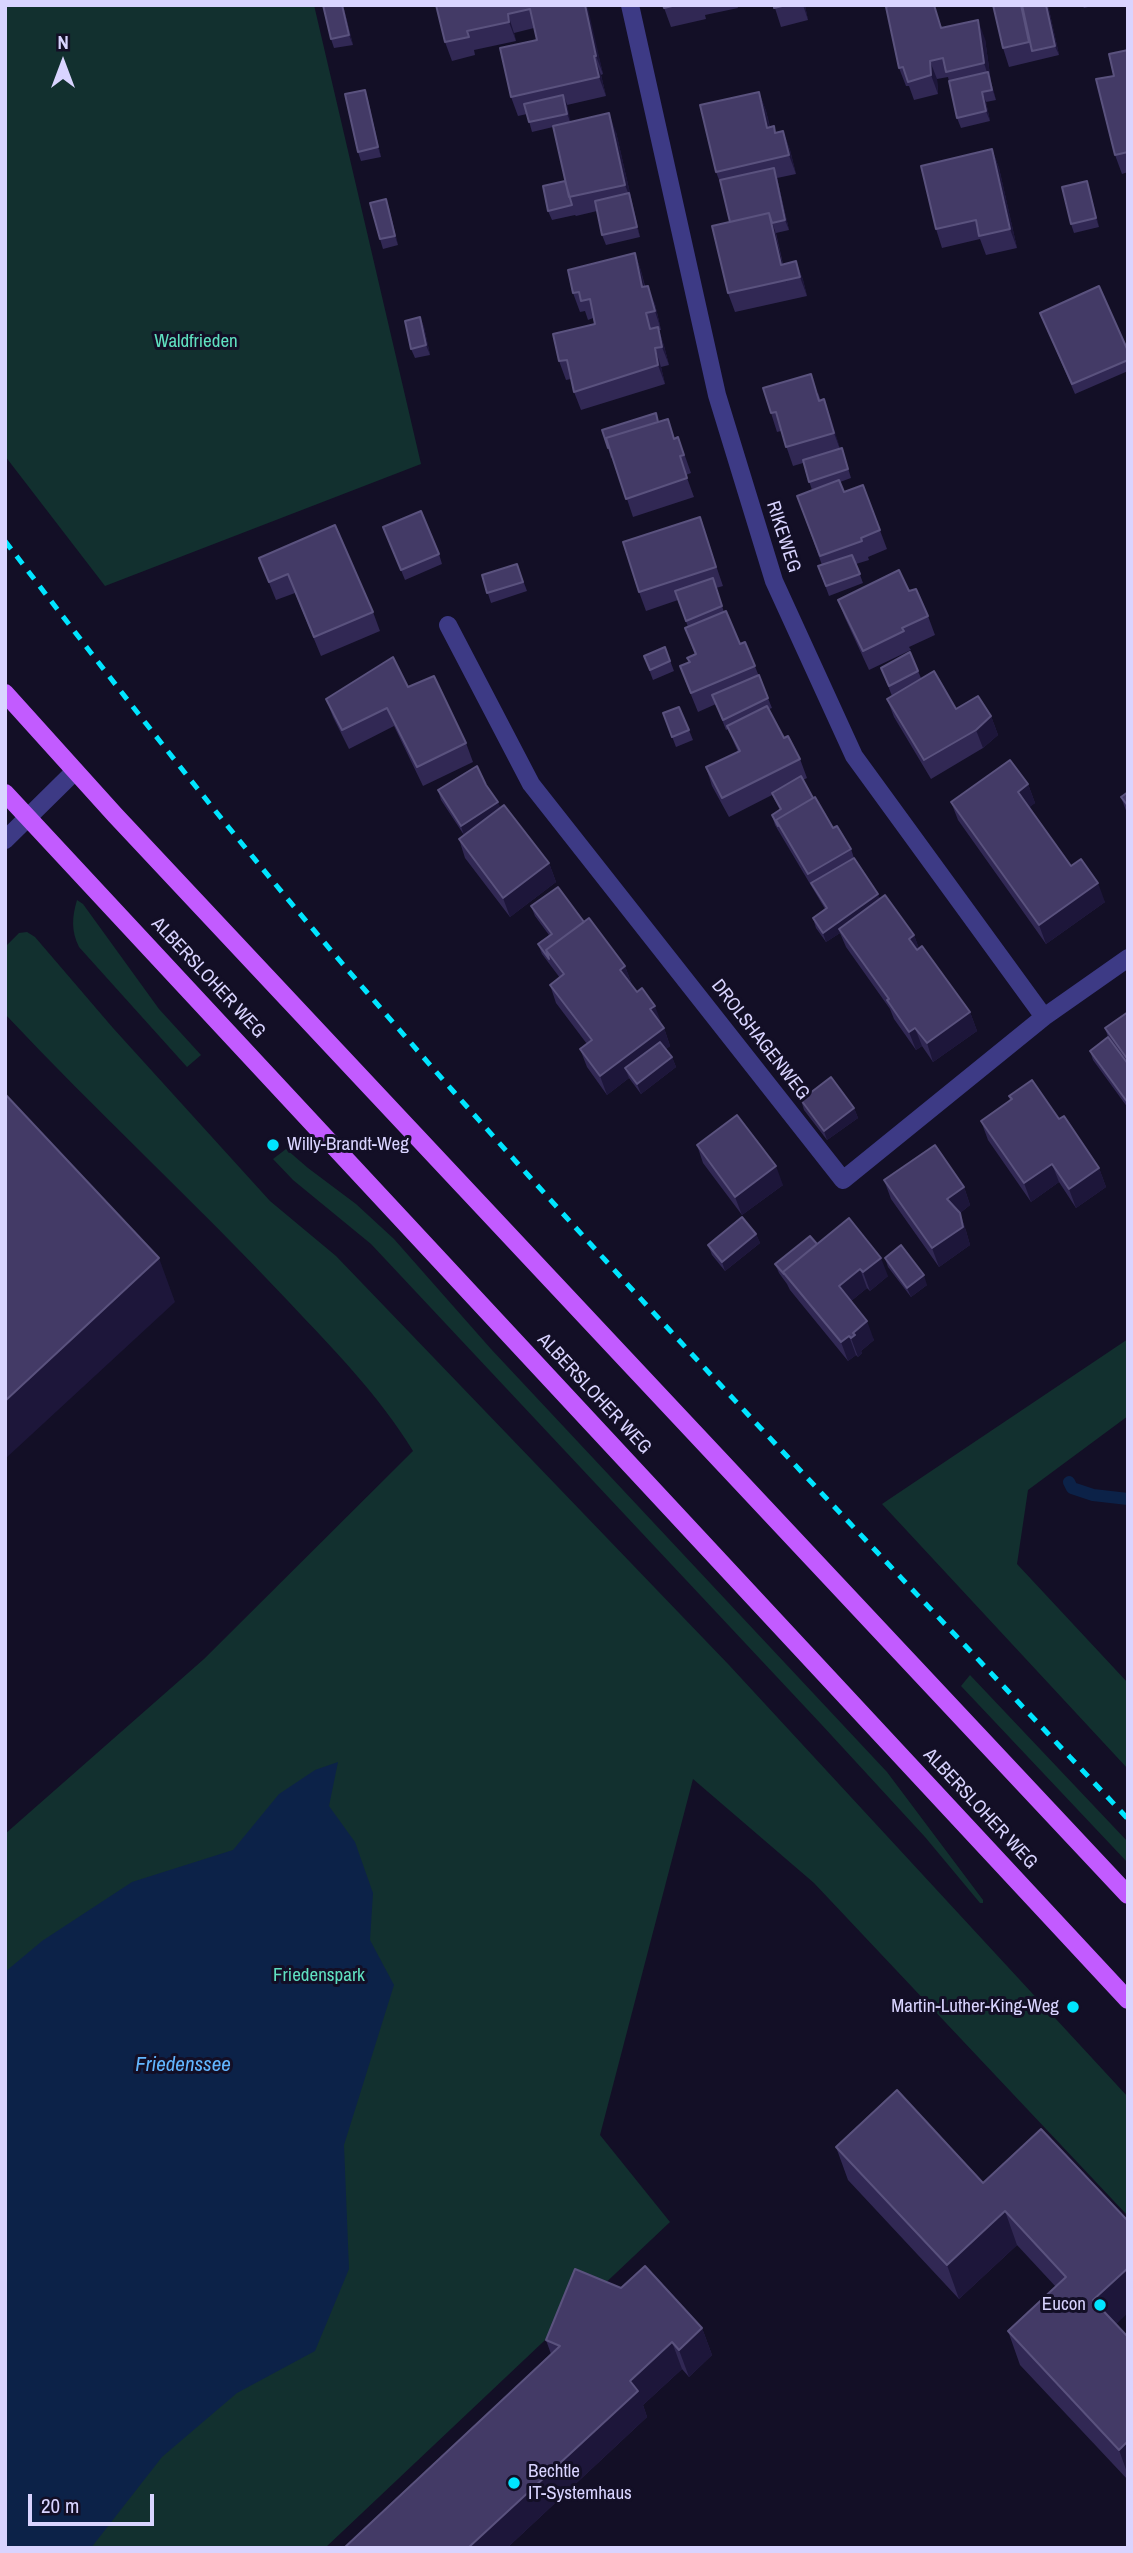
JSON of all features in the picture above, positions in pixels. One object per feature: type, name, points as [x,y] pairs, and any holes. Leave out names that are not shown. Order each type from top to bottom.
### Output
[{"type":"main road","points":[[5,693],[1128,1895]]},
{"type":"main road","name":"ALBERSLOHER WEG","points":[[5,793],[1128,2000]]},
{"type":"street","name":"RIKEWEG","points":[[630,5],[717,396],[774,581],[854,756],[1044,1017]]},
{"type":"street","name":"DROLSHAGENWEG","points":[[448,625],[531,784],[843,1180],[1044,1017],[1128,958]]},
{"type":"street","points":[[5,840],[75,771]]},
{"type":"green space","name":"Waldfrieden","points":[[5,5],[314,5],[421,464],[105,586],[5,456]]},
{"type":"green space","points":[[77,900],[83,904],[159,1009],[201,1055],[187,1067],[79,947],[73,924]]},
{"type":"green space","name":"Friedenspark","points":[[27,932],[35,937],[113,1028],[270,1201],[336,1256],[729,1665],[1128,2097],[1128,2216],[814,1883],[693,1779],[600,2135],[670,2222],[325,2548],[5,2548],[5,1834],[204,1659],[413,1451],[355,1373],[322,1337],[5,1014],[5,947],[19,933]]},
{"type":"green space","points":[[286,1149],[356,1204],[394,1239],[491,1349],[887,1772],[983,1903],[980,1903],[925,1837],[821,1724],[371,1244],[293,1180],[273,1159]]},
{"type":"green space","points":[[1128,1339],[1128,1416],[1028,1490],[1017,1564],[1128,1683],[1128,1769],[882,1504]]},
{"type":"green space","points":[[970,1675],[1128,1842],[1128,1863],[961,1686]]},
{"type":"water","name":"Friedenssee","points":[[338,1762],[329,1806],[355,1842],[373,1893],[370,1940],[394,1985],[344,2145],[349,2269],[315,2351],[237,2393],[162,2457],[91,2548],[5,2548],[5,1972],[42,1941],[132,1882],[233,1850],[279,1794],[315,1770]]},
{"type":"building","points":[[323,5],[342,5],[349,35],[331,39]]},
{"type":"building","points":[[436,5],[585,5],[599,77],[511,97],[500,48],[537,40],[530,9],[508,14],[509,22],[467,31],[469,37],[445,42]]},
{"type":"building","points":[[934,5],[941,28],[978,20],[984,63],[946,72],[943,58],[930,61],[931,75],[908,82],[903,67],[899,68],[886,7]]},
{"type":"building","points":[[993,5],[1021,5],[1029,42],[1003,48]]},
{"type":"building","points":[[1022,5],[1046,5],[1055,46],[1032,51]]},
{"type":"building","points":[[1128,50],[1128,152],[1115,155],[1096,79],[1114,76],[1109,54]]},
{"type":"building","points":[[988,72],[992,90],[982,92],[986,111],[957,118],[949,81]]},
{"type":"building","points":[[365,90],[378,147],[358,152],[345,94]]},
{"type":"building","points":[[759,92],[767,128],[774,126],[775,133],[783,131],[789,155],[716,172],[700,105]]},
{"type":"building","points":[[563,95],[567,114],[529,122],[524,104]]},
{"type":"building","points":[[609,113],[625,185],[569,197],[553,126]]},
{"type":"building","points":[[992,149],[1010,229],[979,236],[976,220],[936,229],[921,166]]},
{"type":"building","points":[[774,168],[785,220],[772,223],[769,213],[730,222],[720,180]]},
{"type":"building","points":[[565,181],[572,205],[548,211],[543,186]]},
{"type":"building","points":[[1087,181],[1096,218],[1071,224],[1062,187]]},
{"type":"building","points":[[629,193],[637,227],[602,235],[595,201]]},
{"type":"building","points":[[386,199],[395,236],[380,239],[370,203]]},
{"type":"building","points":[[769,213],[781,265],[796,261],[800,277],[728,293],[712,226]]},
{"type":"building","points":[[635,253],[642,287],[648,286],[655,311],[646,313],[650,329],[658,327],[662,347],[655,348],[658,365],[574,392],[567,360],[559,361],[553,334],[595,324],[590,299],[581,301],[579,292],[573,293],[568,270]]},
{"type":"building","points":[[1099,286],[1128,351],[1128,360],[1072,384],[1040,313]]},
{"type":"building","points":[[420,317],[426,345],[411,349],[405,321]]},
{"type":"building","points":[[811,374],[819,401],[824,399],[834,433],[786,447],[776,412],[771,413],[763,388]]},
{"type":"building","points":[[656,413],[658,422],[606,438],[608,448],[602,430]]},
{"type":"building","points":[[668,419],[674,439],[678,437],[684,455],[680,456],[687,478],[626,499],[606,438]]},
{"type":"building","points":[[842,448],[848,469],[809,482],[803,460]]},
{"type":"building","points":[[839,480],[844,492],[863,485],[880,530],[861,538],[862,541],[820,556],[797,496]]},
{"type":"building","points":[[421,511],[439,554],[401,570],[383,527]]},
{"type":"building","points":[[700,517],[716,567],[639,592],[623,542]]},
{"type":"building","points":[[335,525],[373,612],[314,637],[288,574],[269,582],[259,558]]},
{"type":"building","points":[[852,555],[860,574],[826,586],[818,566]]},
{"type":"building","points":[[517,564],[523,582],[487,593],[482,575]]},
{"type":"building","points":[[899,570],[909,591],[916,589],[928,616],[863,651],[838,600]]},
{"type":"building","points":[[713,578],[722,606],[686,621],[675,591]]},
{"type":"building","points":[[726,611],[740,644],[745,642],[755,666],[691,693],[680,666],[690,662],[687,658],[696,654],[685,628]]},
{"type":"building","points":[[665,647],[670,661],[650,670],[644,656]]},
{"type":"building","points":[[910,652],[918,671],[889,686],[881,668]]},
{"type":"building","points":[[393,657],[408,687],[434,676],[466,743],[417,767],[387,708],[342,730],[326,699]]},
{"type":"building","points":[[934,671],[956,709],[978,696],[991,716],[976,730],[924,760],[887,699]]},
{"type":"building","points":[[759,675],[768,698],[723,720],[712,695]]},
{"type":"building","points":[[767,706],[784,738],[788,736],[800,759],[722,798],[706,767],[740,751],[727,726]]},
{"type":"building","points":[[679,707],[689,730],[672,737],[663,713]]},
{"type":"building","points":[[1010,760],[1028,784],[1018,792],[1071,866],[1081,859],[1098,883],[1039,925],[951,802]]},
{"type":"building","points":[[477,766],[498,802],[461,826],[438,790]]},
{"type":"building","points":[[801,776],[813,798],[776,820],[778,826],[772,815],[781,809],[772,793]]},
{"type":"building","points":[[1128,792],[1128,806],[1121,797]]},
{"type":"building","points":[[815,797],[833,828],[837,826],[851,849],[808,874],[776,820]]},
{"type":"building","points":[[504,805],[549,863],[503,898],[459,839]]},
{"type":"building","points":[[854,858],[878,894],[823,933],[813,918],[827,908],[811,883]]},
{"type":"building","points":[[558,887],[584,922],[546,950],[549,959],[538,944],[552,934],[531,906]]},
{"type":"building","points":[[885,895],[914,935],[909,939],[917,950],[922,946],[970,1012],[927,1043],[915,1028],[909,1032],[839,929]]},
{"type":"building","points":[[589,918],[625,966],[620,970],[637,992],[642,988],[655,1006],[650,1009],[664,1028],[600,1076],[580,1049],[592,1040],[550,985],[564,974],[546,950]]},
{"type":"building","points":[[1128,1012],[1128,1060],[1105,1028]]},
{"type":"building","points":[[1108,1037],[1128,1064],[1128,1103],[1090,1051]]},
{"type":"building","points":[[660,1042],[672,1057],[637,1084],[625,1068]]},
{"type":"building","points":[[831,1077],[854,1108],[824,1131],[801,1100]]},
{"type":"building","points":[[1032,1080],[1059,1119],[1064,1116],[1099,1168],[1069,1189],[1052,1164],[1024,1183],[981,1121],[1012,1099],[1009,1096]]},
{"type":"building","points":[[5,1094],[159,1258],[5,1401]]},
{"type":"building","points":[[737,1115],[776,1166],[735,1197],[697,1145]]},
{"type":"building","points":[[935,1145],[964,1187],[947,1199],[960,1213],[963,1227],[932,1248],[884,1180]]},
{"type":"building","points":[[742,1217],[756,1234],[722,1262],[708,1245]]},
{"type":"building","points":[[849,1218],[881,1258],[863,1272],[860,1269],[839,1286],[867,1321],[853,1333],[855,1335],[841,1342],[783,1272]]},
{"type":"building","points":[[810,1236],[817,1244],[783,1272],[784,1274],[775,1264]]},
{"type":"building","points":[[901,1245],[924,1275],[907,1288],[885,1258]]},
{"type":"building","name":"Eucon","points":[[897,2090],[983,2183],[1041,2129],[1128,2221],[1128,2268],[1093,2300],[1128,2337],[1128,2441],[1119,2450],[1008,2331],[1066,2277],[1005,2211],[947,2265],[836,2147]]},
{"type":"building","name":"Bechtle IT-Systemhaus","points":[[645,2266],[702,2328],[679,2350],[672,2342],[630,2381],[638,2391],[468,2548],[344,2548],[560,2346],[546,2340],[575,2269],[621,2288]]},
{"type":"waterway","points":[[1069,1482],[1072,1488],[1093,1495],[1128,1499]]},
{"type":"railway","points":[[5,541],[214,809],[387,1016],[701,1364],[1128,1819]]},
{"type":"place","name":"Willy-Brandt-Weg","points":[[273,1145]]},
{"type":"place","name":"Martin-Luther-King-Weg","points":[[1073,2007]]},
{"type":"place","name":"Eucon","points":[[1100,2305]]},
{"type":"place","name":"Bechtle IT-Systemhaus","points":[[514,2483]]}]
